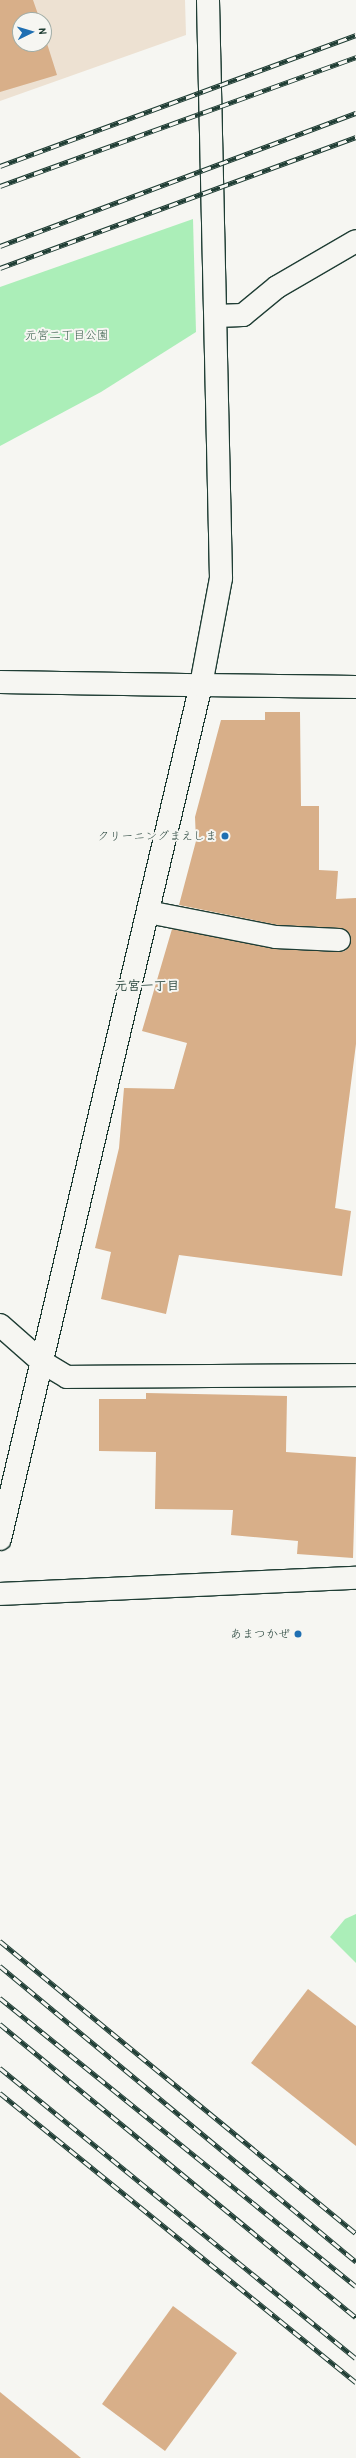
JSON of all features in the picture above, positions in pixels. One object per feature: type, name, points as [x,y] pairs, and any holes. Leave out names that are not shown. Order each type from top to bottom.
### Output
[{"type":"street","points":[[0,1539],[4,1505],[42,1362],[148,912],[201,685],[222,578],[208,0]]},
{"type":"street","points":[[216,316],[243,315],[277,287],[356,241]]},
{"type":"street","points":[[0,682],[356,687]]},
{"type":"street","points":[[148,912],[276,937],[340,940]]},
{"type":"street","points":[[0,1324],[42,1362],[67,1377],[356,1374]]},
{"type":"street","points":[[0,1594],[356,1578]]},
{"type":"shaded area","points":[[0,0],[185,0],[186,35],[0,101]]},
{"type":"green space","name":"元宮二丁目公園","points":[[193,219],[196,332],[101,392],[0,446],[0,287]]},
{"type":"green space","points":[[356,1914],[356,1963],[330,1937],[345,1919]]},
{"type":"building","points":[[0,0],[33,0],[37,12],[12,12],[12,52],[50,52],[57,75],[0,92]]},
{"type":"building","points":[[265,712],[300,712],[301,806],[319,806],[319,870],[338,871],[336,899],[356,898],[356,1044],[335,1208],[351,1211],[342,1276],[179,1255],[166,1314],[101,1299],[111,1252],[95,1248],[119,1148],[124,1088],[174,1089],[187,1043],[142,1031],[172,929],[275,949],[339,952],[345,951],[351,941],[350,934],[340,928],[278,925],[179,905],[196,841],[195,817],[221,720],[265,720]]},
{"type":"building","points":[[146,1393],[287,1396],[286,1452],[356,1457],[353,1558],[297,1554],[298,1541],[231,1535],[233,1510],[155,1509],[156,1452],[99,1451],[99,1399],[146,1399]]},
{"type":"building","points":[[308,1989],[356,2026],[356,2146],[251,2063]]},
{"type":"building","points":[[173,2306],[237,2353],[165,2451],[102,2404]]},
{"type":"building","points":[[0,2392],[81,2458],[0,2458]]},
{"type":"railway","points":[[0,166],[356,35]]},
{"type":"railway","points":[[0,186],[356,57]]},
{"type":"railway","points":[[0,246],[356,113]]},
{"type":"railway","points":[[0,268],[356,137]]},
{"type":"railway","points":[[0,1941],[356,2233]]},
{"type":"railway","points":[[0,1966],[356,2262]]},
{"type":"railway","points":[[0,1998],[356,2286]]},
{"type":"railway","points":[[0,2024],[356,2317]]},
{"type":"railway","points":[[0,2068],[356,2358]]},
{"type":"railway","points":[[0,2093],[356,2382]]},
{"type":"place","name":"クリーニングまえしま","points":[[225,836]]},
{"type":"place","name":"あまつかぜ","points":[[298,1634]]},
{"type":"district","name":"元宮一丁目","points":[[147,985]]}]
